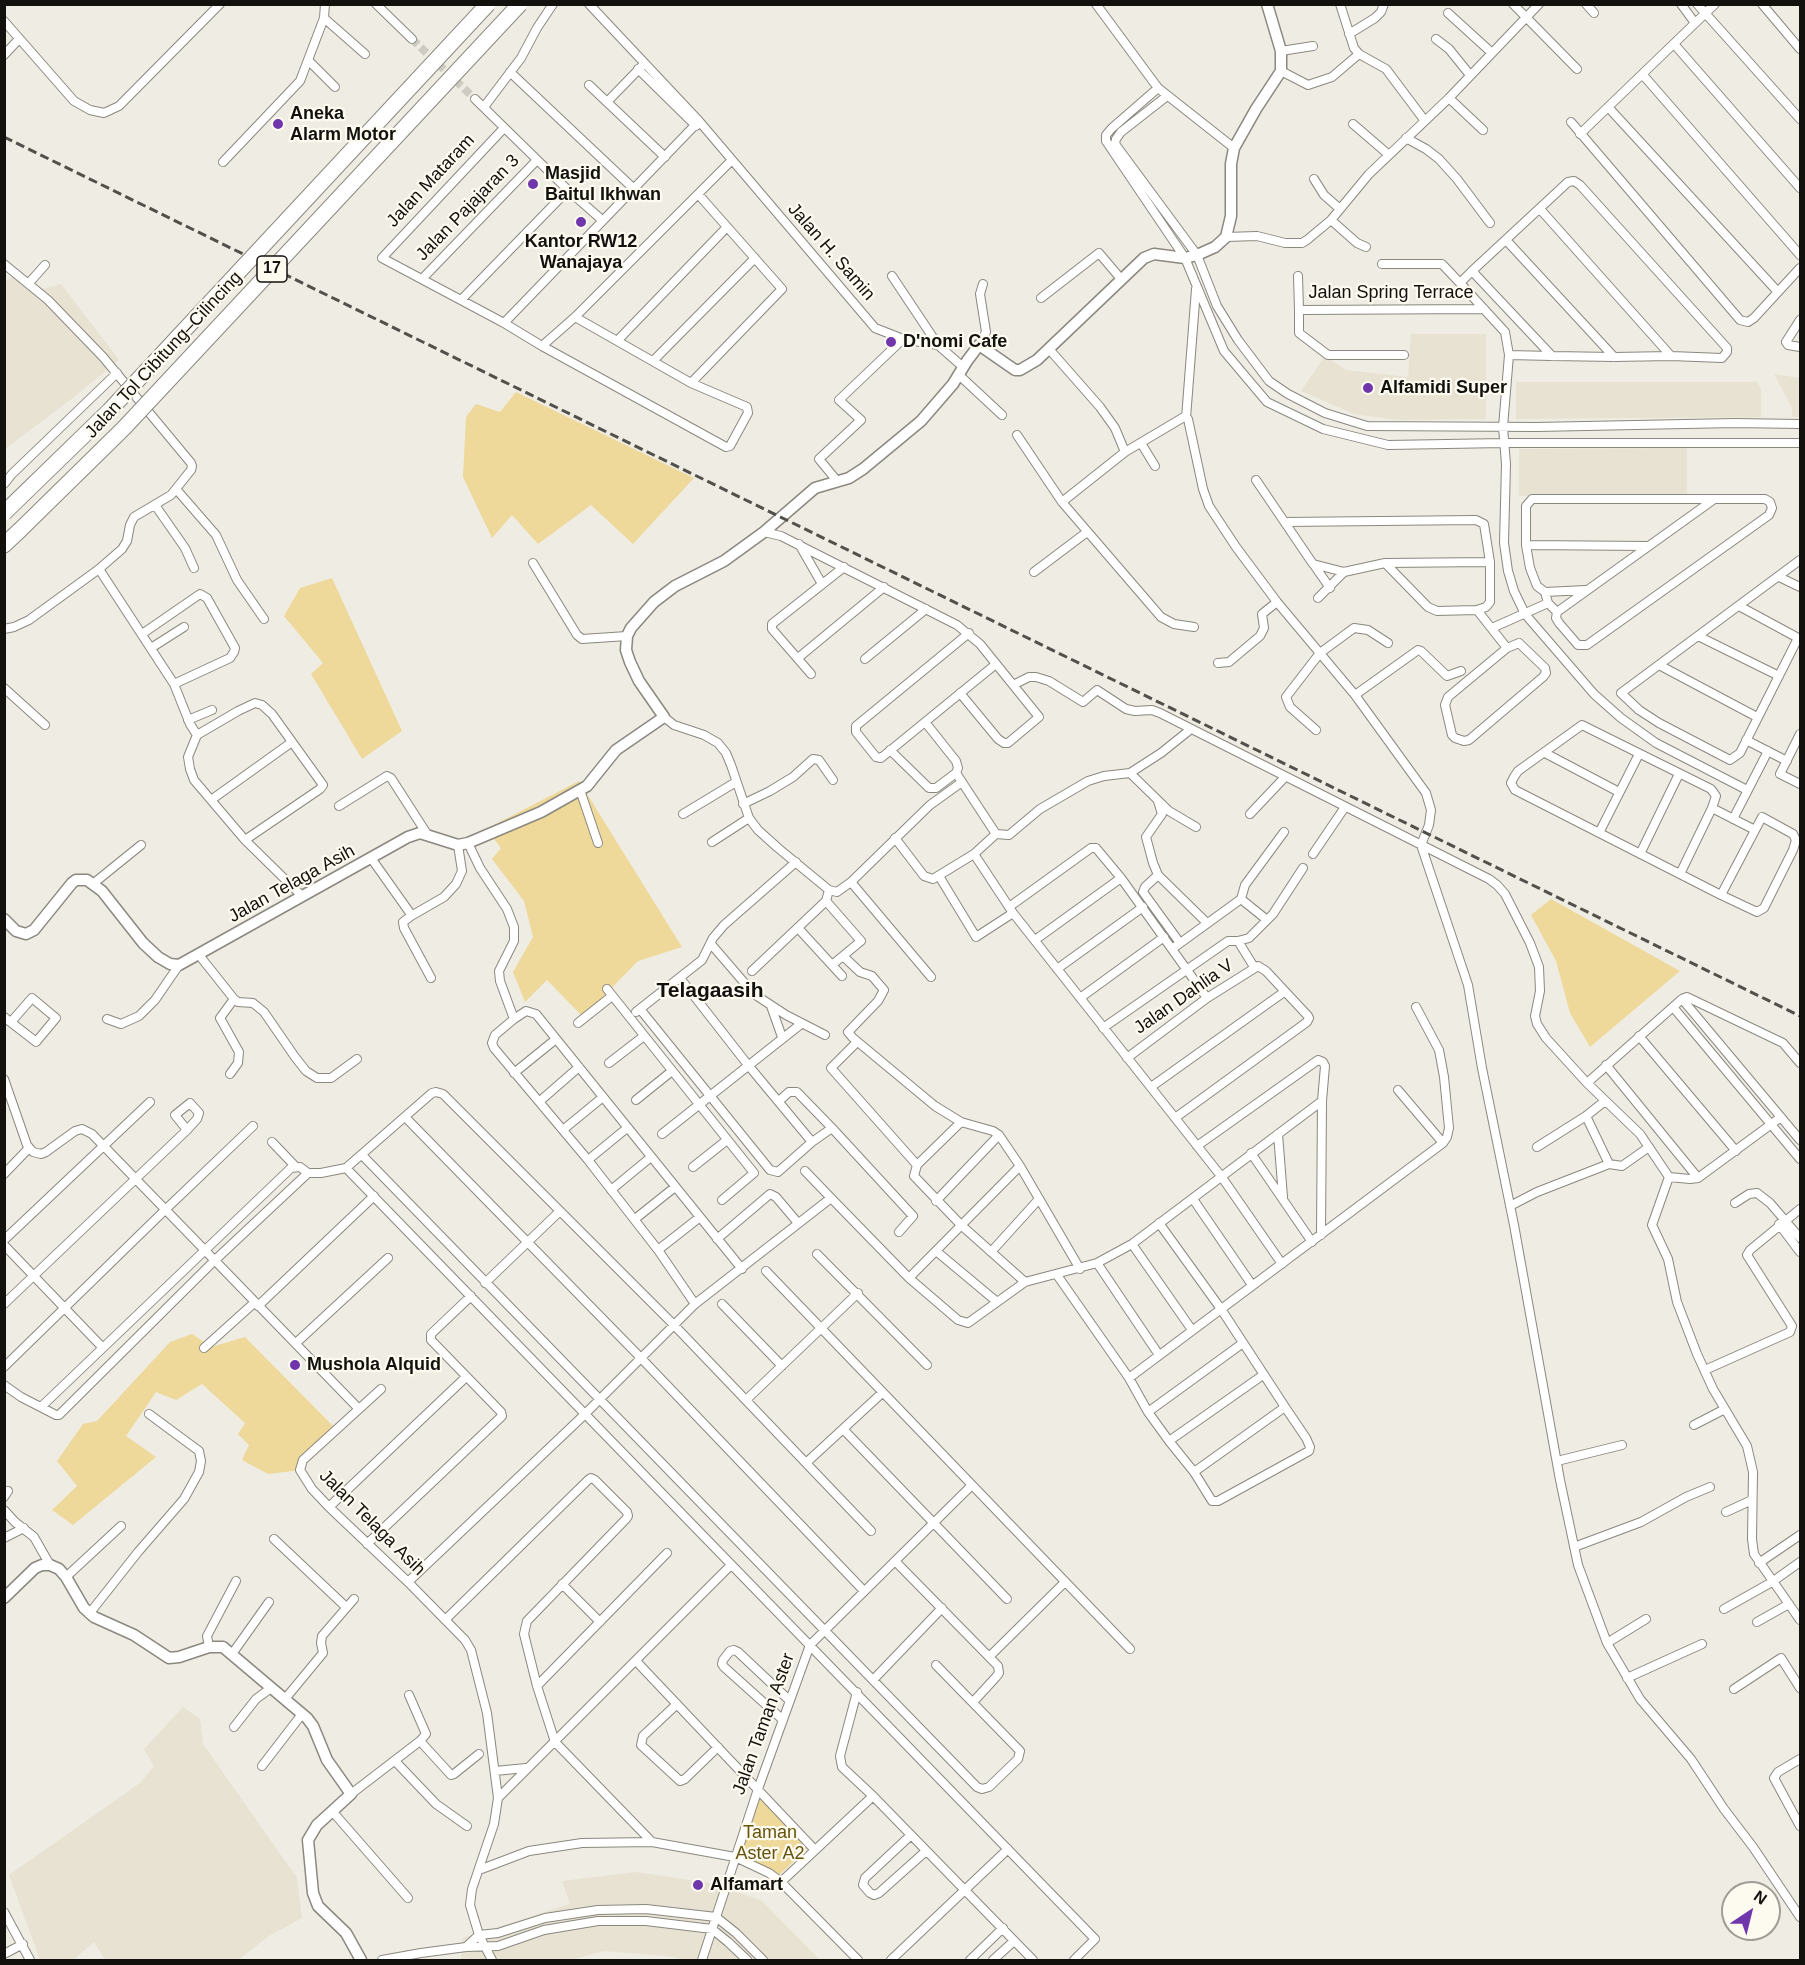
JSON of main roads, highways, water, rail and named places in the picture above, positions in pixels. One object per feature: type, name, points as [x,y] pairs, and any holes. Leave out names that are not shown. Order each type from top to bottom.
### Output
[{"type":"highway","name":"Jalan Tol Cibitung–Cilincing","points":[[4,513],[109,411],[488,4]]},
{"type":"highway","name":"Jalan Tol Cibitung–Cilincing","points":[[4,545],[124,428],[520,4]]},
{"type":"tunnel","points":[[412,39],[475,99]]},
{"type":"railway","points":[[4,137],[1800,1016]]},
{"type":"place","name":"Aneka Alarm Motor","points":[[278,124]]},
{"type":"place","name":"Masjid Baitul Ikhwan","points":[[533,184]]},
{"type":"place","name":"Kantor RW12 Wanajaya","points":[[581,222]]},
{"type":"place","name":"D'nomi Cafe","points":[[891,342]]},
{"type":"place","name":"Alfamidi Super","points":[[1368,388]]},
{"type":"place","name":"Mushola Alquid","points":[[295,1365]]},
{"type":"place","name":"Alfamart","points":[[698,1885]]},
{"type":"district","name":"Telagaasih","points":[[710,991]]},
{"type":"park label","name":"Taman Aster A2","points":[[770,1843]]}]
